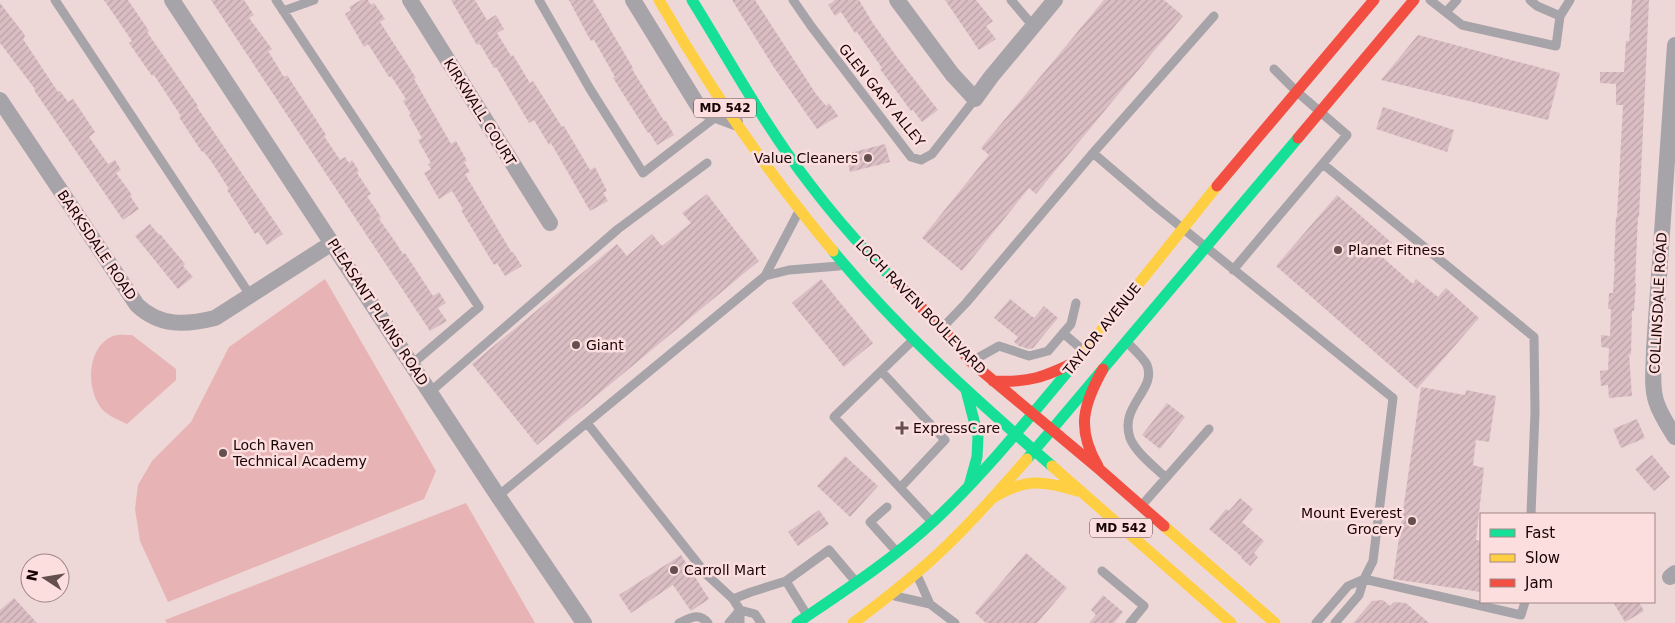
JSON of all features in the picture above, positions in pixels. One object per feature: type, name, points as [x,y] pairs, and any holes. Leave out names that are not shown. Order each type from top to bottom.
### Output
[{"type":"main road","name":"LOCH RAVEN BOULEVARD","points":[[659,0],[734,122],[798,211],[844,265],[913,340],[966,390],[1231,623]]},
{"type":"main road","name":"LOCH RAVEN BOULEVARD","points":[[692,0],[770,127],[808,182],[869,255],[942,328],[971,362],[1099,469],[1275,623]]},
{"type":"main road","name":"TAYLOR AVENUE","points":[[797,623],[858,584],[898,553],[969,486],[1085,352],[1182,227],[1374,0]]},
{"type":"main road","name":"TAYLOR AVENUE","points":[[852,623],[916,574],[991,499],[1052,430],[1414,0]]},
{"type":"main road","points":[[993,381],[1017,383],[1034,381],[1077,361]]},
{"type":"main road","points":[[1099,469],[1087,445],[1083,429],[1087,401],[1092,386],[1102,369]]},
{"type":"main road","points":[[966,390],[978,436],[977,457],[969,486]]},
{"type":"main road","points":[[991,499],[1007,488],[1035,481],[1052,483],[1082,493]]},
{"type":"street","name":"PLEASANT PLAINS ROAD","points":[[172,0],[498,496],[584,623]]},
{"type":"street","name":"KIRKWALL COURT","points":[[410,0],[550,223]]},
{"type":"street","points":[[633,0],[700,110],[734,122]]},
{"type":"street","points":[[897,0],[952,74],[975,99],[990,77],[1055,0]]},
{"type":"street","name":"COLLINSDALE ROAD","points":[[1675,45],[1654,349],[1654,385],[1660,411],[1675,437]]},
{"type":"street","name":"BARKSDALE ROAD","points":[[0,100],[137,305],[145,313],[155,318],[180,324],[215,318],[332,243]]},
{"type":"lane","points":[[56,0],[250,295]]},
{"type":"lane","points":[[276,0],[479,307],[412,364]]},
{"type":"lane","points":[[283,10],[314,0]]},
{"type":"lane","points":[[539,0],[590,90],[643,173],[717,116]]},
{"type":"lane","name":"GLEN GARY ALLEY","points":[[794,0],[810,26],[911,157],[921,160],[932,154],[975,99]]},
{"type":"lane","points":[[1011,0],[1033,26]]},
{"type":"lane","points":[[1430,0],[1462,25],[1556,46],[1560,16],[1570,0]]},
{"type":"lane","points":[[1446,12],[1457,0]]},
{"type":"lane","points":[[1530,0],[1537,6],[1560,16]]},
{"type":"lane","points":[[942,328],[973,296],[1093,153],[1214,16]]},
{"type":"lane","points":[[1234,270],[1347,135],[1296,91],[1274,69]]},
{"type":"lane","points":[[1093,153],[1393,398],[1373,561],[1359,595],[1335,623]]},
{"type":"lane","points":[[430,392],[618,229],[706,164]]},
{"type":"lane","points":[[1323,164],[1534,337],[1535,412],[1532,513]]},
{"type":"lane","points":[[498,496],[765,276],[798,211]]},
{"type":"lane","points":[[765,276],[789,270],[844,265]]},
{"type":"lane","points":[[971,362],[999,346],[1029,356],[1048,351],[1071,324],[1076,303]]},
{"type":"lane","points":[[1063,333],[1085,352]]},
{"type":"lane","points":[[913,340],[834,417],[933,522]]},
{"type":"lane","points":[[1126,341],[1147,364],[1148,377],[1147,384],[1132,405],[1128,428],[1130,438],[1137,449],[1166,478]]},
{"type":"lane","points":[[881,371],[946,440],[901,487]]},
{"type":"lane","points":[[587,423],[707,574],[733,599],[740,610],[740,623]]},
{"type":"lane","points":[[1141,507],[1209,429]]},
{"type":"lane","points":[[887,507],[870,522],[898,553]]},
{"type":"lane","points":[[733,599],[786,582],[829,550],[858,584]]},
{"type":"lane","points":[[1102,571],[1144,606],[1130,623]]},
{"type":"lane","points":[[916,574],[930,604]]},
{"type":"lane","points":[[1316,623],[1348,586],[1364,579],[1520,615],[1525,603]]},
{"type":"lane","points":[[786,582],[808,616]]},
{"type":"lane","points":[[891,595],[930,604],[955,623]]},
{"type":"lane","points":[[729,623],[740,610]]},
{"type":"lane","points":[[740,610],[755,614],[760,623]]},
{"type":"lane","points":[[679,623],[696,616],[704,618],[708,623]]},
{"type":"shaded area","points":[[325,279],[436,471],[424,499],[168,602],[140,541],[135,509],[138,485],[152,461],[191,422],[229,347]]},
{"type":"shaded area","points":[[115,335],[132,335],[176,369],[176,380],[127,424],[104,411],[99,405],[92,387],[91,377],[94,357],[98,348]]},
{"type":"shaded area","points":[[466,503],[535,623],[167,623],[165,620]]},
{"type":"building","points":[[104,0],[128,0],[149,31],[147,32],[283,234],[267,245],[258,232],[255,234],[211,161],[202,152],[154,75],[152,76],[129,43],[132,41]]},
{"type":"building","points":[[211,0],[244,0],[254,15],[249,18],[272,49],[268,52],[284,77],[287,75],[340,160],[345,157],[349,163],[352,160],[359,171],[357,173],[371,194],[367,196],[381,217],[379,219],[403,254],[405,253],[433,296],[439,292],[446,303],[438,308],[447,321],[430,331]]},
{"type":"building","points":[[361,0],[368,0],[371,5],[374,3],[385,19],[380,22],[416,78],[414,79],[451,144],[456,141],[467,161],[464,162],[470,172],[465,174],[512,253],[522,266],[505,276],[497,263],[494,265],[461,210],[463,209],[452,191],[439,199],[424,173],[431,169],[428,164],[431,163],[418,140],[422,138],[403,101],[406,99],[368,44],[364,47],[345,14],[351,10],[349,7]]},
{"type":"building","points":[[451,0],[475,0],[487,20],[496,15],[504,29],[497,33],[530,83],[533,81],[562,127],[564,126],[590,170],[595,167],[607,191],[603,193],[608,201],[590,211],[551,143],[549,145],[534,120],[529,123],[496,67],[494,68],[480,44],[477,45]]},
{"type":"building","points":[[569,0],[593,0],[632,69],[674,135],[657,145],[613,78],[615,77],[594,40],[591,41],[588,36]]},
{"type":"building","points":[[732,0],[755,0],[816,94],[826,106],[829,103],[838,116],[817,129],[773,66]]},
{"type":"building","points":[[834,0],[859,0],[897,57],[938,110],[922,122],[913,110],[911,111],[880,69],[882,68],[857,32],[855,33],[841,12],[835,16],[828,5]]},
{"type":"building","points":[[945,0],[976,0],[993,21],[986,26],[996,39],[979,50]]},
{"type":"building","points":[[1104,0],[1164,0],[1183,16],[1036,194],[1029,188],[962,271],[922,238],[989,155],[981,148]]},
{"type":"building","points":[[1632,0],[1649,0],[1636,283],[1634,311],[1632,311],[1631,355],[1629,354],[1632,396],[1609,398],[1608,385],[1601,386],[1600,371],[1608,370],[1609,348],[1601,347],[1601,335],[1610,336],[1611,309],[1608,309],[1609,293],[1613,293],[1623,105],[1616,105],[1616,84],[1600,83],[1600,72],[1624,72],[1626,41],[1629,41]]},
{"type":"building","points":[[0,3],[24,34],[25,37],[23,39],[58,92],[60,91],[68,102],[73,99],[95,132],[89,137],[108,164],[115,160],[121,170],[116,173],[132,195],[130,196],[139,209],[123,220],[35,89],[0,43]]},
{"type":"building","points":[[1418,35],[1560,73],[1548,120],[1381,80]]},
{"type":"building","points":[[1383,107],[1454,130],[1447,152],[1376,129]]},
{"type":"building","name":"Value Cleaners","points":[[885,144],[890,162],[850,172],[846,154]]},
{"type":"building","name":"Giant","points":[[707,194],[759,261],[537,445],[472,364],[617,244],[627,256],[652,234],[662,246],[691,223],[682,213]]},
{"type":"building","points":[[1337,195],[1392,243],[1381,256],[1413,284],[1416,279],[1438,297],[1446,288],[1479,318],[1417,389],[1276,266]]},
{"type":"building","points":[[150,224],[185,264],[183,266],[193,277],[178,289],[135,236]]},
{"type":"building","points":[[821,279],[873,343],[844,367],[792,303]]},
{"type":"building","points":[[1010,299],[1034,318],[1044,306],[1058,318],[1033,348],[1029,349],[1019,346],[1014,342],[1018,337],[994,318]]},
{"type":"building","points":[[1421,387],[1465,395],[1466,390],[1496,396],[1489,442],[1476,440],[1473,465],[1484,468],[1476,540],[1480,541],[1480,592],[1393,579]]},
{"type":"building","points":[[1167,403],[1185,417],[1160,449],[1142,435]]},
{"type":"building","points":[[1637,419],[1645,438],[1621,448],[1613,429]]},
{"type":"building","points":[[1652,455],[1670,477],[1654,491],[1635,469]]},
{"type":"building","points":[[845,456],[878,486],[850,517],[817,486]]},
{"type":"building","points":[[1240,498],[1253,509],[1242,522],[1264,541],[1254,553],[1258,557],[1250,566],[1209,529],[1226,509],[1229,511]]},
{"type":"building","points":[[819,510],[829,524],[798,546],[788,532]]},
{"type":"building","points":[[1026,553],[1067,588],[1037,623],[986,623],[975,613]]},
{"type":"building","name":"Carroll Mart","points":[[681,555],[709,599],[691,611],[673,585],[631,613],[619,595]]},
{"type":"building","points":[[1103,595],[1123,612],[1114,623],[1089,623],[1096,615],[1091,610]]},
{"type":"building","points":[[14,598],[37,623],[0,623],[0,610]]},
{"type":"building","points":[[1383,600],[1390,606],[1394,602],[1406,603],[1429,623],[1353,623],[1372,601]]},
{"type":"building","points":[[1614,603],[1640,603],[1644,611],[1625,622]]},
{"type":"traffic: fast","points":[[692,0],[793,161],[838,220],[891,277]]},
{"type":"traffic: fast","points":[[1027,459],[1298,138]]},
{"type":"traffic: fast","points":[[833,251],[884,309],[938,363],[1052,466]]},
{"type":"traffic: fast","points":[[797,623],[885,562],[934,521],[991,462],[1080,357]]},
{"type":"traffic: fast","points":[[966,390],[978,436],[977,457],[969,486]]},
{"type":"traffic: slow","points":[[659,0],[698,66],[740,129],[785,191],[833,251]]},
{"type":"traffic: slow","points":[[1080,357],[1217,186]]},
{"type":"traffic: slow","points":[[853,623],[901,586],[941,551],[1027,459]]},
{"type":"traffic: slow","points":[[1052,466],[1231,623]]},
{"type":"traffic: slow","points":[[991,499],[1014,487],[1033,483],[1042,483],[1077,491]]},
{"type":"traffic: slow","points":[[1164,526],[1275,623]]},
{"type":"traffic: jam","points":[[1217,186],[1374,0]]},
{"type":"traffic: jam","points":[[1298,138],[1414,0]]},
{"type":"traffic: jam","points":[[891,277],[942,328],[971,362],[1164,526]]},
{"type":"traffic: jam","points":[[993,381],[1017,381],[1036,378],[1077,361]]},
{"type":"traffic: jam","points":[[1098,466],[1087,440],[1085,417],[1091,394],[1103,369]]},
{"type":"place","name":"Value Cleaners","points":[[868,158]]},
{"type":"place","name":"Planet Fitness","points":[[1338,250]]},
{"type":"place","name":"Giant","points":[[576,345]]},
{"type":"place","name":"ExpressCare","points":[[902,428]]},
{"type":"place","name":"Loch Raven Technical Academy","points":[[223,453]]},
{"type":"place","name":"Mount Everest Grocery","points":[[1412,521]]},
{"type":"place","name":"Carroll Mart","points":[[674,570]]}]
